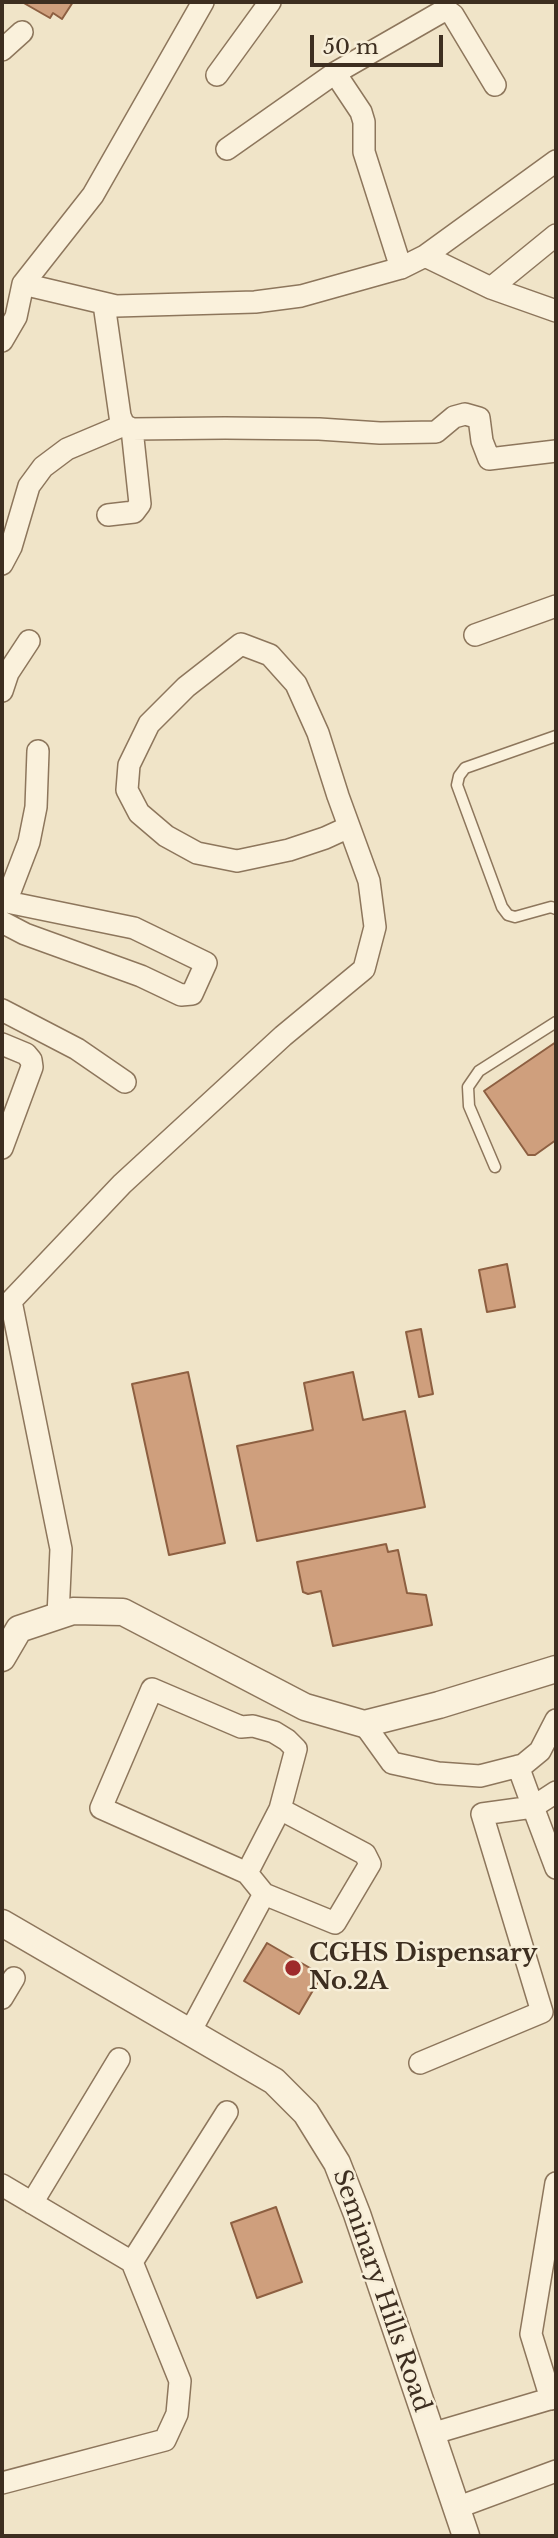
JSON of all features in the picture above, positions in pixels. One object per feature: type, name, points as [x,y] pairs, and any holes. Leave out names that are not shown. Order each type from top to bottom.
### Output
[{"type":"street","points":[[2,341],[9,313],[23,284],[93,195],[203,2]]},
{"type":"street","points":[[217,75],[270,2]]},
{"type":"street","points":[[228,149],[428,9],[453,15],[495,85]]},
{"type":"street","points":[[2,50],[22,32]]},
{"type":"street","points":[[335,73],[361,112],[366,159],[401,268]]},
{"type":"street","points":[[23,284],[116,306],[255,302],[301,296],[401,268],[425,256],[556,161]]},
{"type":"street","points":[[491,288],[556,235]]},
{"type":"street","points":[[425,256],[491,288],[556,311]]},
{"type":"street","points":[[104,304],[120,416],[128,427],[140,504],[134,512],[108,515]]},
{"type":"street","points":[[2,564],[11,547],[29,486],[43,467],[66,449],[128,427],[436,432],[454,417],[466,414],[479,418],[482,441],[489,459],[556,451]]},
{"type":"street","points":[[475,635],[556,606]]},
{"type":"street","points":[[2,691],[8,673],[29,641]]},
{"type":"street","points":[[58,1616],[61,1549],[11,1301],[122,1184],[283,1036],[364,969],[374,926],[369,881],[318,733],[296,684],[270,655],[241,644],[186,687],[149,724],[128,765],[127,790],[139,813],[166,836],[197,853],[237,861],[289,850],[349,827]]},
{"type":"street","points":[[3,908],[29,842],[36,807],[38,751]]},
{"type":"street","points":[[3,908],[134,928],[206,963],[192,994],[181,995],[141,976],[25,934],[3,908]]},
{"type":"street","points":[[2,1010],[77,1049],[124,1082]]},
{"type":"street","points":[[2,1044],[26,1054],[31,1060],[32,1068],[2,1148]]},
{"type":"street","points":[[2,1658],[19,1629],[73,1611],[123,1612],[305,1707],[363,1724],[439,1705],[556,1669]]},
{"type":"street","points":[[247,1873],[280,1810],[296,1749],[274,1732],[253,1726],[241,1727],[152,1689],[101,1808],[247,1873],[264,1894],[335,1923],[370,1864],[365,1854],[280,1810]]},
{"type":"street","points":[[363,1724],[392,1763],[438,1773],[480,1776],[523,1765],[540,1751],[556,1720]]},
{"type":"street","points":[[517,1766],[556,1868]]},
{"type":"street","points":[[420,2063],[542,2012],[482,1814],[533,1807],[556,1792]]},
{"type":"street","points":[[190,2032],[264,1894]]},
{"type":"street","name":"Seminary Hills Road","points":[[2,1923],[274,2081],[306,2113],[337,2163],[357,2214],[466,2536]]},
{"type":"street","points":[[2,1998],[14,1978]]},
{"type":"street","points":[[32,2203],[119,2059]]},
{"type":"street","points":[[132,2262],[227,2112]]},
{"type":"street","points":[[431,2434],[554,2398],[531,2334],[556,2183]]},
{"type":"street","points":[[2,2185],[132,2262],[180,2381],[177,2414],[165,2440],[2,2483]]},
{"type":"street","points":[[456,2508],[556,2471]]},
{"type":"lane","points":[[556,736],[465,768],[457,785],[502,907],[508,915],[515,917],[551,907],[556,909]]},
{"type":"lane","points":[[495,1167],[469,1106],[468,1087],[479,1071],[556,1022]]},
{"type":"building","points":[[22,2],[73,2],[62,19],[53,13],[50,18]]},
{"type":"building","points":[[556,1042],[556,1140],[535,1155],[528,1155],[484,1091]]},
{"type":"building","points":[[507,1264],[515,1307],[487,1312],[479,1270]]},
{"type":"building","points":[[421,1329],[433,1394],[419,1397],[406,1332]]},
{"type":"building","points":[[188,1372],[225,1543],[169,1555],[132,1384]]},
{"type":"building","points":[[353,1372],[363,1420],[405,1411],[425,1507],[257,1541],[237,1446],[313,1430],[304,1383]]},
{"type":"building","points":[[386,1544],[388,1552],[398,1550],[407,1593],[426,1595],[432,1625],[333,1646],[321,1591],[308,1594],[303,1592],[297,1562]]},
{"type":"building","points":[[267,1943],[322,1975],[299,2014],[244,1981]]},
{"type":"building","points":[[276,2207],[302,2282],[257,2298],[231,2223]]},
{"type":"place","name":"CGHS Dispensary No.2A","points":[[293,1968]]}]
